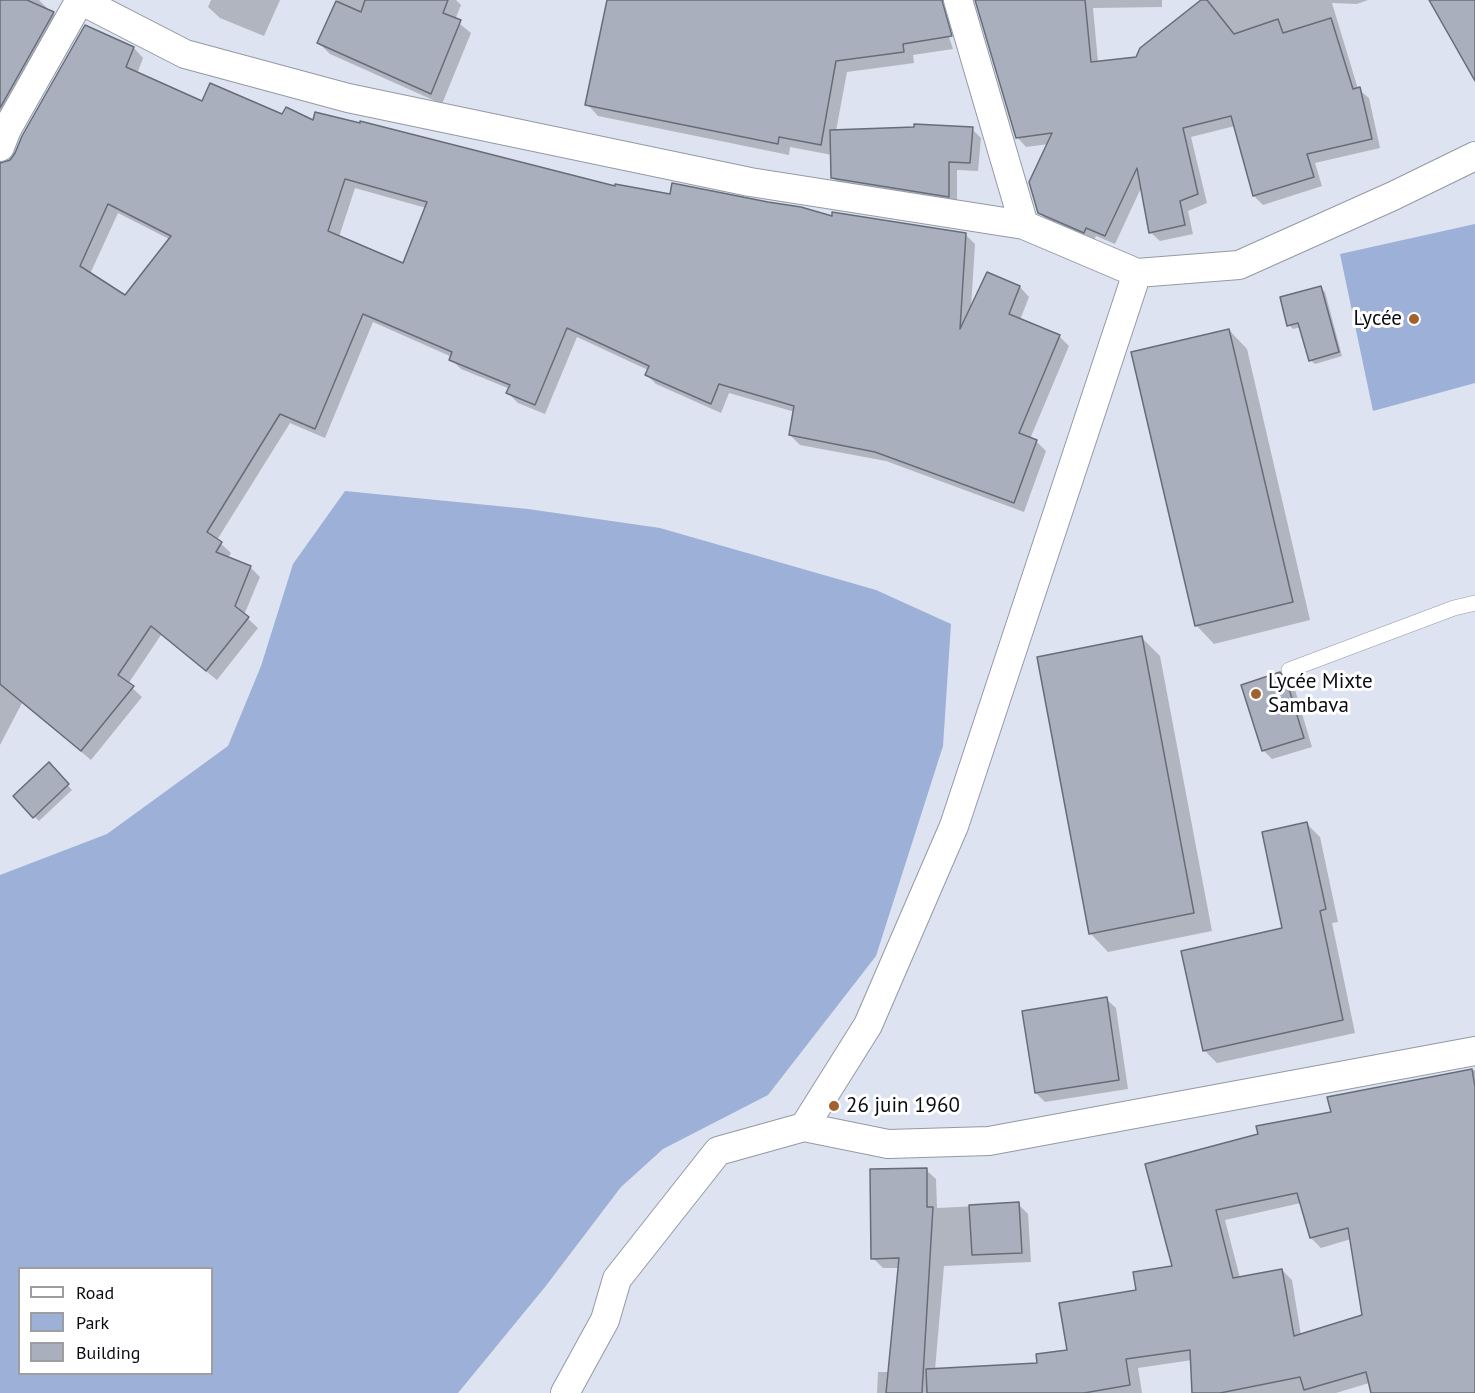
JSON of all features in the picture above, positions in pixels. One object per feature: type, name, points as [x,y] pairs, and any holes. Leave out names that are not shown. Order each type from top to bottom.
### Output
[{"type":"street","points":[[0,147],[7,129],[80,0],[185,54],[348,98],[750,182],[1024,225],[1137,273],[1239,265],[1393,196],[1475,156]]},
{"type":"street","points":[[958,0],[1024,225]]},
{"type":"street","points":[[804,1127],[868,1025],[954,826],[1137,273]]},
{"type":"street","points":[[565,1393],[605,1320],[617,1279],[718,1151],[804,1127],[888,1144],[989,1141],[1475,1051]]},
{"type":"lane","points":[[1289,670],[1454,608],[1475,603]]},
{"type":"green space","name":"Lycée","points":[[1475,224],[1475,383],[1373,411],[1340,254]]},
{"type":"green space","points":[[345,491],[528,509],[660,528],[876,590],[951,624],[943,746],[876,956],[768,1095],[663,1149],[621,1187],[545,1287],[458,1393],[0,1393],[0,875],[107,834],[228,746],[261,666],[293,564]]},
{"type":"building","points":[[0,0],[27,0],[54,12],[0,108]]},
{"type":"building","points":[[365,0],[448,0],[443,13],[461,20],[431,94],[317,43],[336,1],[361,12]]},
{"type":"building","points":[[607,0],[942,0],[952,36],[903,44],[904,52],[836,61],[821,145],[779,137],[778,144],[585,105]]},
{"type":"building","points":[[975,0],[1085,0],[1091,62],[1136,57],[1140,48],[1201,0],[1207,0],[1234,34],[1278,19],[1283,33],[1331,18],[1353,89],[1360,87],[1372,139],[1307,154],[1314,177],[1253,196],[1231,116],[1183,128],[1198,194],[1180,201],[1185,225],[1149,233],[1137,168],[1105,236],[1086,228],[1084,233],[1038,213],[1029,182],[1052,133],[1016,138]]},
{"type":"building","points":[[1429,0],[1475,0],[1475,81]]},
{"type":"building","points":[[85,25],[134,47],[126,67],[202,101],[210,83],[282,114],[286,107],[313,120],[315,112],[360,123],[360,121],[615,186],[615,184],[670,194],[672,183],[801,207],[832,216],[832,212],[966,233],[960,329],[987,272],[1020,286],[1009,314],[1060,335],[1019,433],[1037,440],[1014,503],[875,452],[789,435],[794,406],[719,384],[711,404],[645,375],[649,366],[567,328],[535,405],[506,393],[510,385],[449,360],[452,352],[363,314],[315,429],[280,414],[207,532],[222,542],[216,552],[251,566],[235,606],[249,617],[206,671],[151,626],[118,675],[134,686],[81,751],[0,684],[0,163],[10,160]],"holes":[[[345,179],[427,202],[403,263],[328,231]],[[108,204],[171,236],[125,295],[80,266]]]},
{"type":"building","points":[[914,124],[973,127],[970,163],[949,162],[949,197],[831,178],[830,130],[914,127]]},
{"type":"building","points":[[1321,286],[1339,352],[1309,361],[1298,323],[1287,326],[1280,297]]},
{"type":"building","points":[[1229,329],[1293,602],[1195,626],[1131,352]]},
{"type":"building","points":[[1142,636],[1194,913],[1089,934],[1037,657]]},
{"type":"building","points":[[1280,672],[1286,679],[1304,738],[1262,751],[1241,685]]},
{"type":"building","points":[[49,762],[69,784],[33,818],[13,796]]},
{"type":"building","points":[[1307,822],[1326,909],[1320,911],[1343,1020],[1203,1051],[1181,951],[1282,928],[1262,832]]},
{"type":"building","points":[[1107,997],[1119,1080],[1035,1093],[1022,1011]]},
{"type":"building","points":[[1472,1069],[1475,1087],[1475,1393],[1371,1393],[1366,1372],[1304,1390],[1300,1377],[1220,1393],[1192,1393],[1190,1350],[1126,1359],[1130,1385],[1084,1393],[927,1393],[926,1369],[1037,1363],[1036,1354],[1067,1350],[1059,1303],[1136,1290],[1133,1272],[1172,1266],[1145,1164],[1258,1134],[1256,1126],[1331,1112],[1327,1097]],"holes":[[[1297,1193],[1310,1238],[1348,1228],[1362,1315],[1294,1336],[1282,1269],[1233,1278],[1216,1210]]]},
{"type":"building","points":[[927,1168],[927,1207],[933,1207],[922,1393],[886,1393],[899,1258],[871,1259],[870,1169]]},
{"type":"building","points":[[1019,1202],[1022,1253],[972,1255],[969,1205]]},
{"type":"place","name":"Lycée","points":[[1414,319]]},
{"type":"place","name":"Lycée Mixte Sambava","points":[[1256,694]]},
{"type":"place","name":"26 juin 1960","points":[[834,1106]]}]
